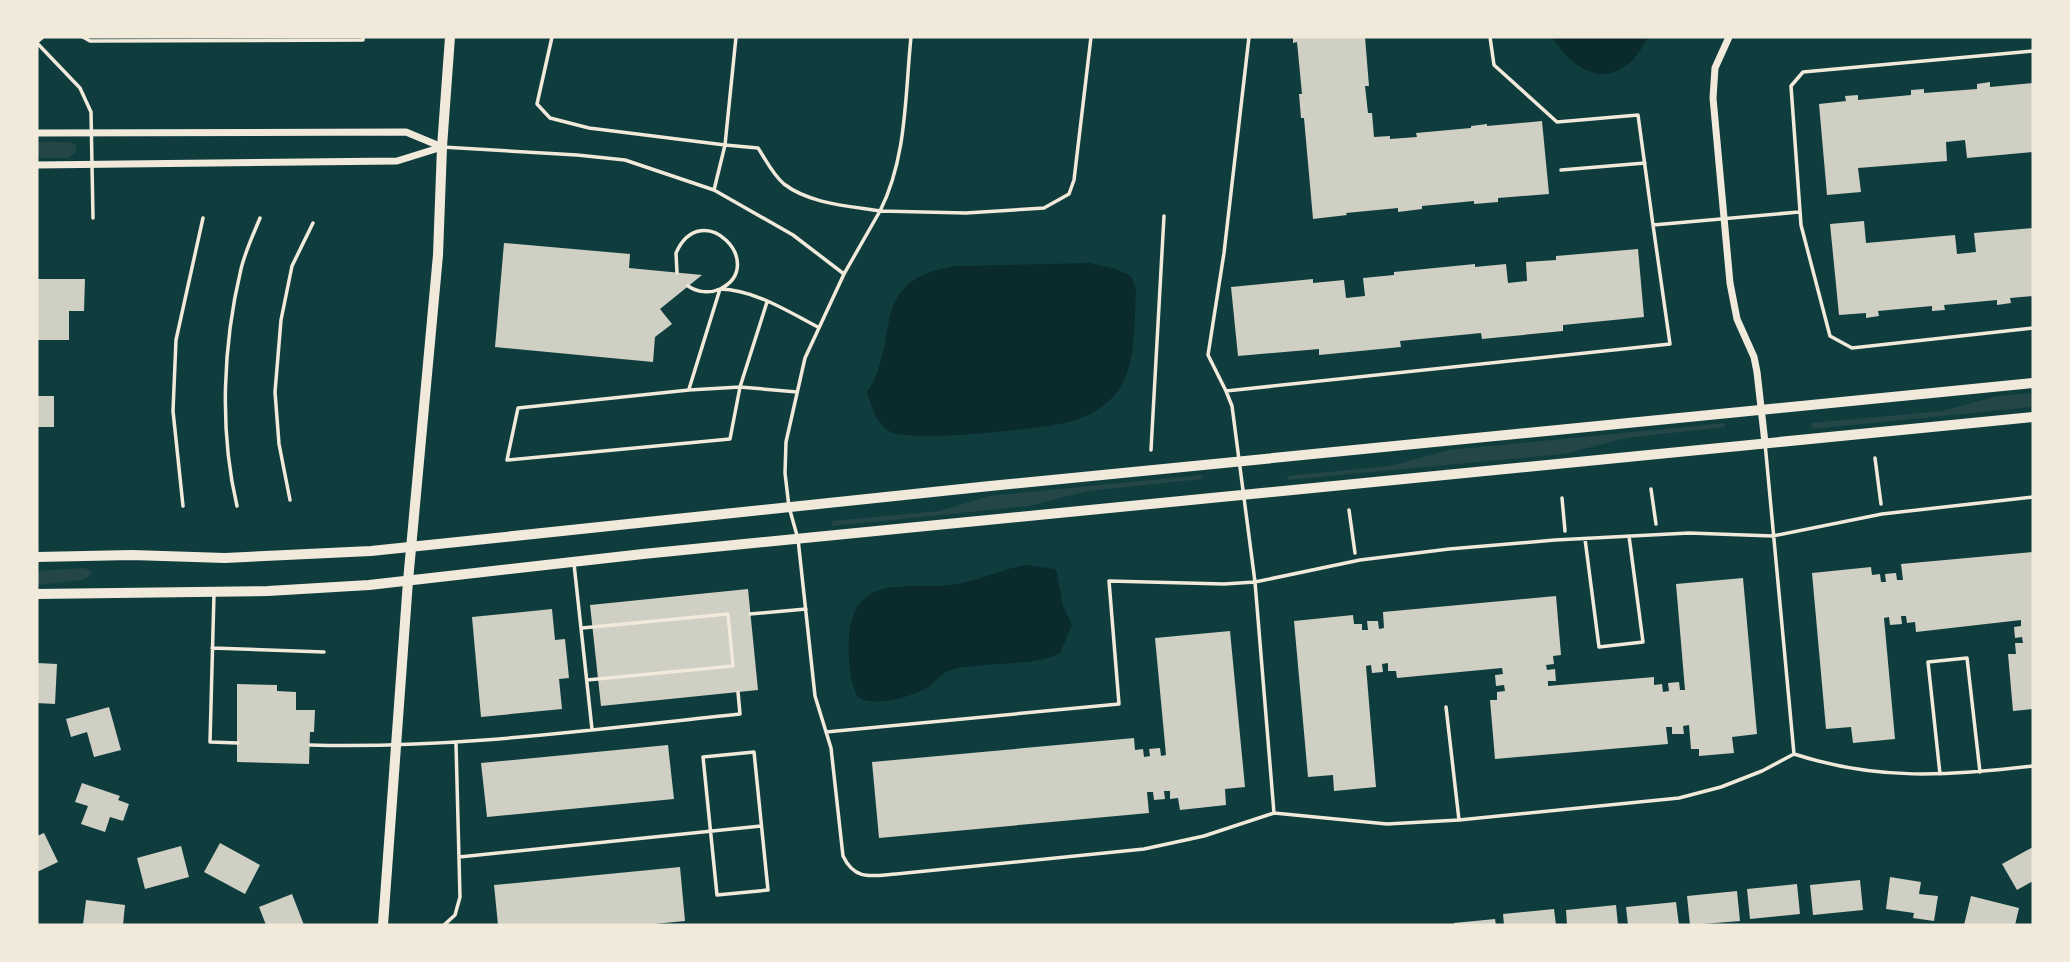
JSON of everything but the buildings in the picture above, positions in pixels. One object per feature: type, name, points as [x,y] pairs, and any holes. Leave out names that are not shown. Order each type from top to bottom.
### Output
[{"type":"main road","points":[[383,925],[408,581],[438,255],[450,37]]},
{"type":"street","points":[[1729,37],[1718,58],[1712,87],[1734,307],[1754,358],[1765,443]]},
{"type":"street","points":[[37,133],[406,132],[442,147]]},
{"type":"street","points":[[37,165],[397,161],[442,147]]},
{"type":"street","points":[[37,557],[132,555],[225,558],[371,551],[1239,461],[2033,383]]},
{"type":"street","points":[[37,594],[335,588],[574,561],[2033,417]]},
{"type":"lane","points":[[43,37],[37,42],[80,88],[91,112],[93,218]]},
{"type":"lane","points":[[83,37],[90,41],[363,40],[363,37]]},
{"type":"lane","points":[[552,37],[537,104],[550,118],[589,128],[758,149],[784,184],[828,203],[880,211],[966,213],[1044,208],[1069,194],[1074,180],[1091,37]]},
{"type":"lane","points":[[714,190],[725,145],[736,37]]},
{"type":"lane","points":[[911,37],[898,163],[891,190],[844,274],[805,358],[786,442],[785,473],[789,507],[798,539],[815,696],[831,748],[843,856],[849,868],[859,874],[895,874],[1143,849],[1204,836],[1274,813],[1387,824],[1459,820],[1678,798],[1721,787],[1762,771],[1794,754],[1830,766],[1875,773],[1940,774],[2033,766]]},
{"type":"lane","points":[[1248,37],[1224,253],[1208,355],[1232,406],[1245,495],[1274,813]]},
{"type":"lane","points":[[1226,391],[1670,344],[1639,115],[1558,122],[1494,65],[1490,37]]},
{"type":"lane","points":[[2033,51],[1803,72],[1791,86],[1801,225],[1830,336],[1852,348],[2033,328]]},
{"type":"lane","points":[[442,147],[625,160],[714,190],[793,235],[844,274]]},
{"type":"lane","points":[[1561,170],[1645,163]]},
{"type":"lane","points":[[1653,225],[1799,212]]},
{"type":"lane","points":[[183,506],[173,411],[176,340],[203,218]]},
{"type":"lane","points":[[237,506],[230,478],[226,403],[229,328],[241,266],[260,218]]},
{"type":"lane","points":[[290,500],[279,444],[275,392],[281,320],[292,266],[313,223]]},
{"type":"lane","points":[[677,273],[676,253],[684,240],[695,233],[717,233],[733,246],[737,260],[734,274],[720,289],[689,390]]},
{"type":"lane","points":[[688,286],[706,292],[737,290],[818,327]]},
{"type":"lane","points":[[767,302],[740,387],[730,439],[507,460],[518,408],[740,387],[797,392]]},
{"type":"lane","points":[[1765,443],[1794,754]]},
{"type":"lane","points":[[825,732],[1119,704],[1109,581],[1224,584],[1255,582],[1356,561],[1449,549],[1689,533],[1773,536],[1882,514],[2033,497]]},
{"type":"lane","points":[[1585,538],[1599,647],[1643,642],[1629,536]]},
{"type":"lane","points":[[574,561],[592,729]]},
{"type":"lane","points":[[214,592],[210,742],[238,743]]},
{"type":"lane","points":[[750,614],[806,609]]},
{"type":"lane","points":[[582,628],[728,614],[730,631],[733,666],[587,680]]},
{"type":"lane","points":[[212,648],[324,652]]},
{"type":"lane","points":[[1940,774],[1928,662],[1967,658],[1980,772]]},
{"type":"lane","points":[[310,746],[395,747],[456,743],[740,714],[738,692]]},
{"type":"lane","points":[[1446,706],[1459,820]]},
{"type":"lane","points":[[444,925],[455,915],[460,897],[456,743]]},
{"type":"lane","points":[[754,752],[761,826],[768,890],[717,895],[703,757],[754,752]]},
{"type":"lane","points":[[459,857],[761,826]]},
{"type":"path","points":[[1151,450],[1164,216]]},
{"type":"path","points":[[1875,458],[1881,504]]},
{"type":"path","points":[[1651,489],[1656,524]]},
{"type":"path","points":[[1562,498],[1565,532]]},
{"type":"path","points":[[1349,510],[1355,555]]},
{"type":"shaded area","points":[[1552,37],[1648,37],[1638,54],[1626,66],[1601,74],[1588,71],[1576,63]]},
{"type":"shaded area","points":[[37,142],[71,142],[76,146],[76,152],[69,158],[37,158]]},
{"type":"shaded area","points":[[1090,263],[1116,269],[1131,276],[1136,289],[1131,359],[1121,386],[1104,405],[1089,415],[1072,421],[980,434],[904,435],[891,432],[881,425],[867,392],[877,372],[897,297],[909,283],[929,273],[958,266]]},
{"type":"shaded area","points":[[2033,393],[2033,407],[1812,429],[1811,423],[1943,411],[1997,396]]},
{"type":"shaded area","points":[[1725,423],[1725,427],[1626,438],[1564,454],[1287,480],[1288,476],[1390,466],[1449,450]]},
{"type":"shaded area","points":[[1202,475],[1202,479],[1088,491],[1029,506],[832,526],[832,521],[940,511],[989,496]]},
{"type":"shaded area","points":[[1025,565],[1056,569],[1063,606],[1072,625],[1060,653],[1040,660],[950,670],[928,687],[902,698],[881,702],[863,700],[857,696],[852,682],[849,638],[853,616],[861,602],[873,593],[887,588],[957,584]]},
{"type":"shaded area","points":[[85,568],[91,575],[83,580],[37,585],[37,571]]}]
